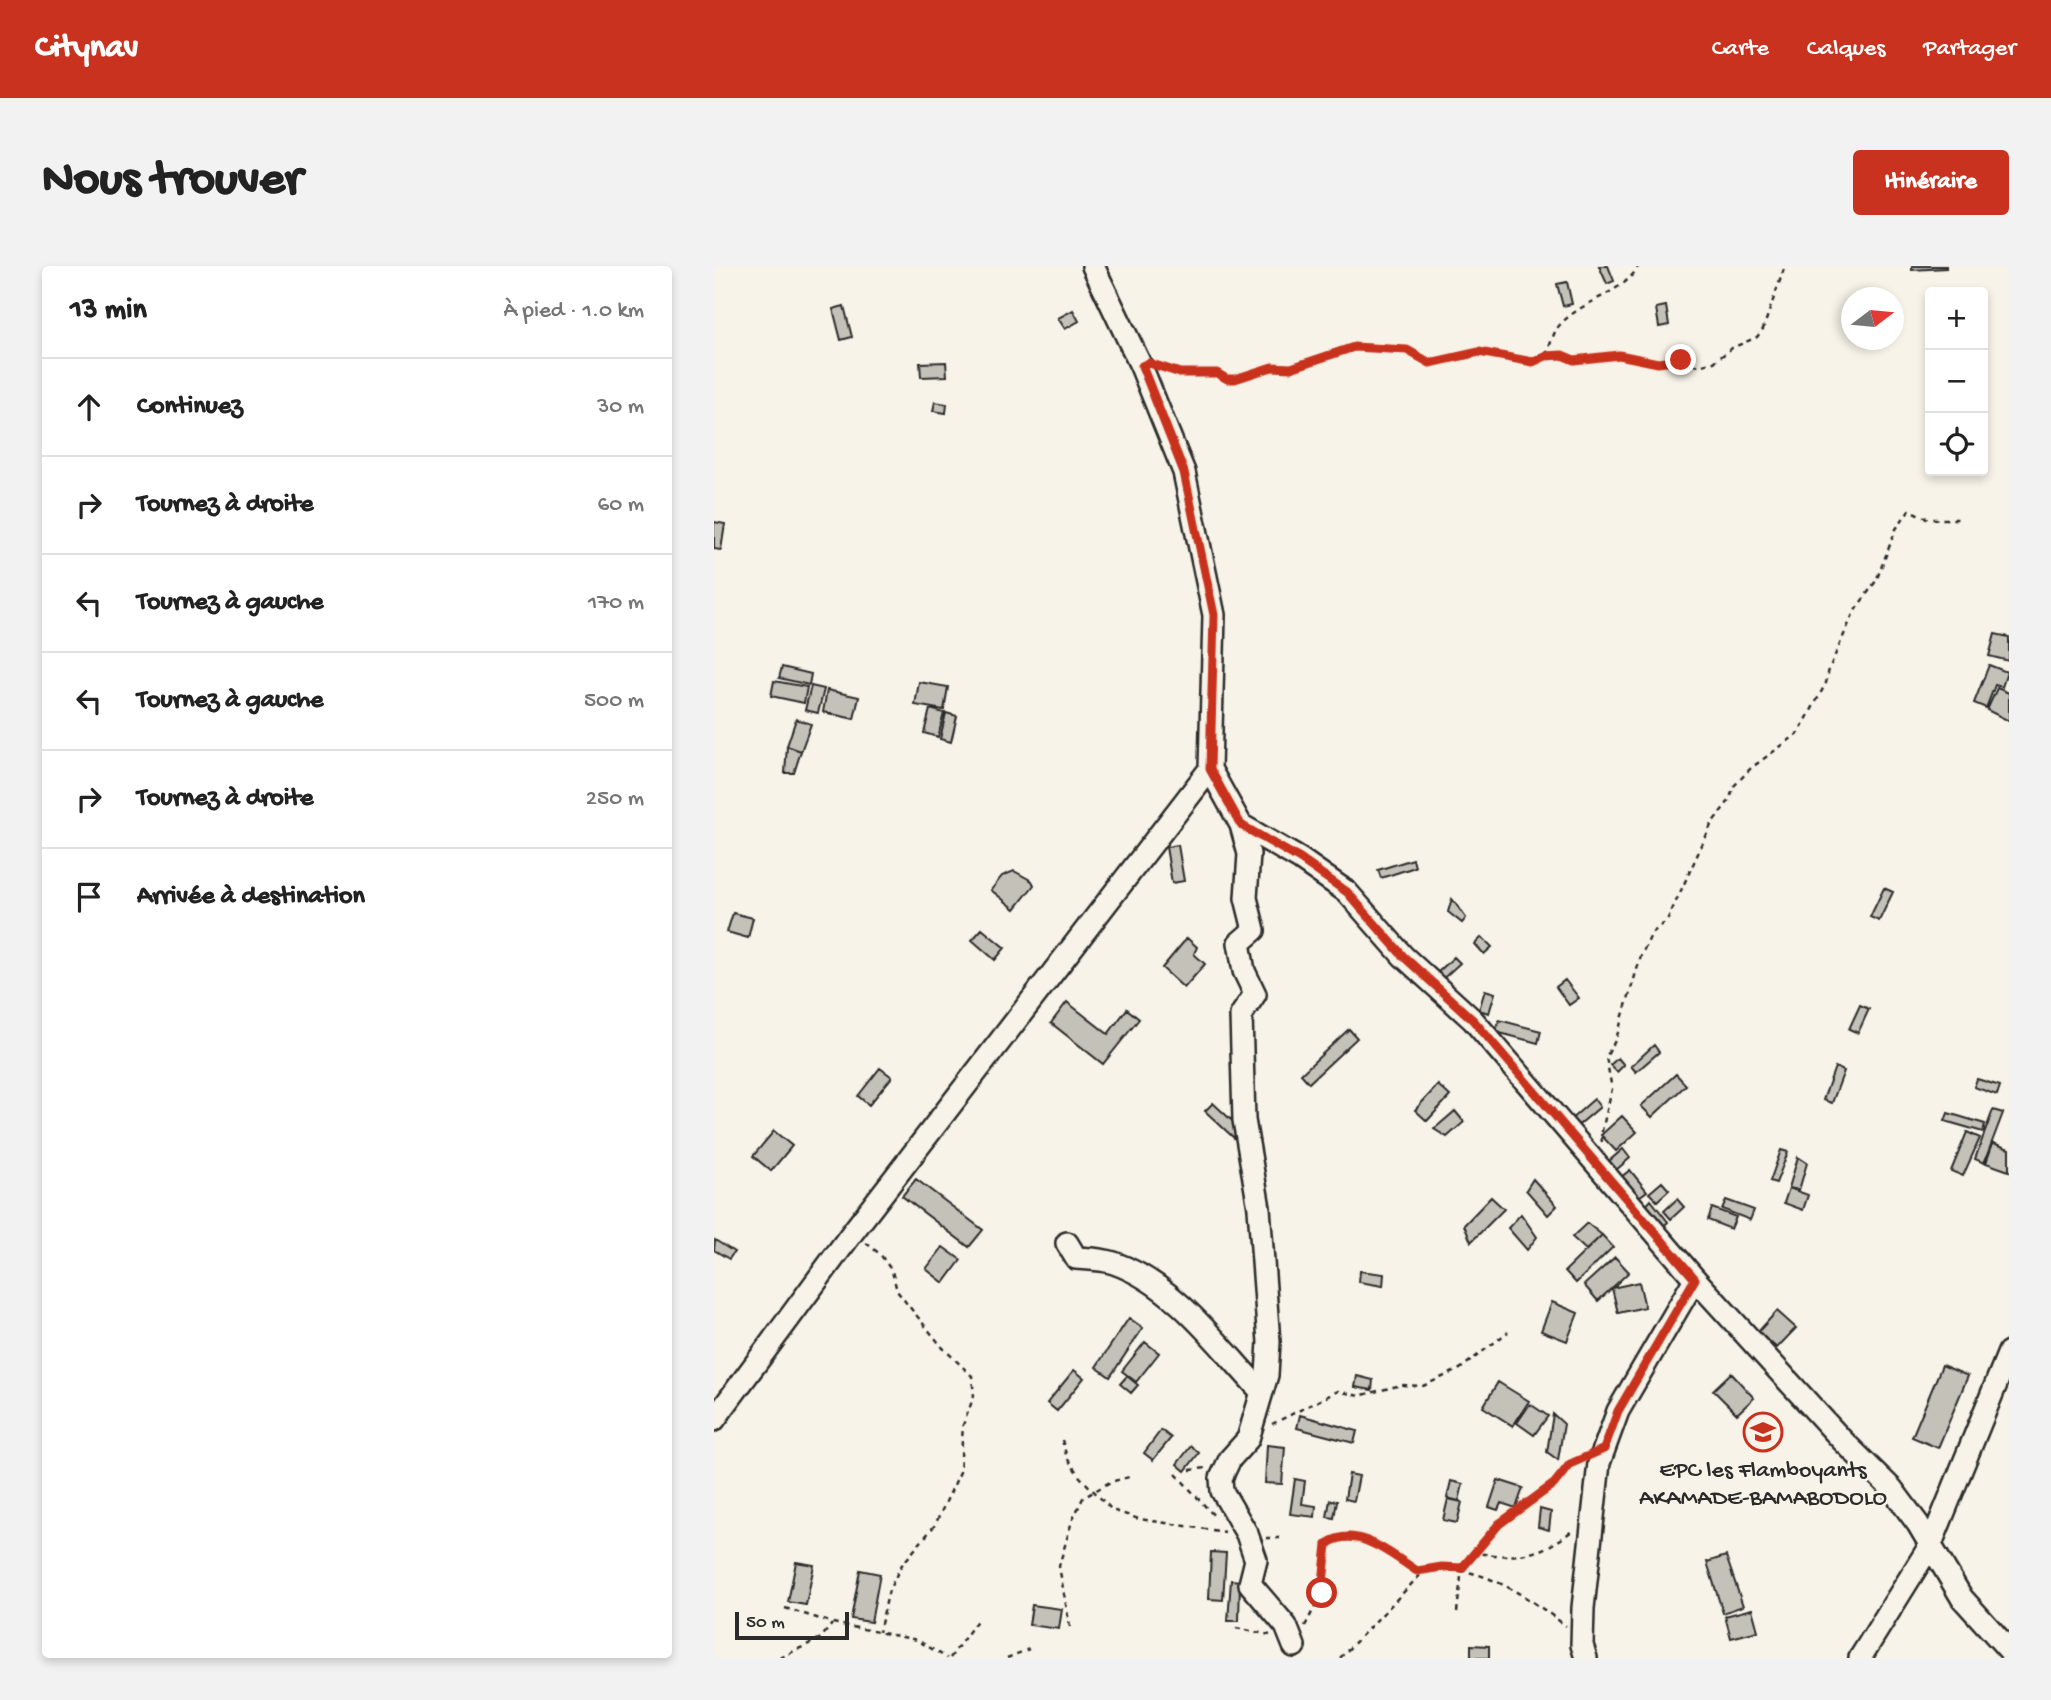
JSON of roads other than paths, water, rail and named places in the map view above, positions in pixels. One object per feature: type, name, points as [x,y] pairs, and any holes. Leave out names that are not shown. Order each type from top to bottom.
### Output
[{"type":"street","points":[[1093,266],[1142,366],[1184,472],[1214,615],[1210,769],[1241,825],[1249,854],[1246,898],[1254,930],[1238,943],[1244,971],[1255,994],[1241,1015],[1244,1121],[1259,1208],[1269,1342],[1267,1375],[1260,1390],[1248,1439],[1230,1459],[1222,1478],[1222,1492],[1247,1534],[1256,1560],[1250,1584],[1286,1626],[1292,1641]]},
{"type":"street","points":[[714,1420],[852,1233],[1210,769]]},
{"type":"street","points":[[1241,825],[1300,859],[1347,892],[1403,956],[1473,1020],[1695,1279],[1842,1440],[1892,1489],[1931,1544],[1962,1598],[2009,1650]]},
{"type":"street","points":[[1066,1243],[1076,1258],[1112,1263],[1141,1277],[1188,1312],[1260,1390]]},
{"type":"street","points":[[1584,1651],[1596,1486],[1604,1449],[1618,1411],[1695,1279]]},
{"type":"street","points":[[1860,1658],[1931,1544],[2009,1352]]},
{"type":"place","name":"EPC les Flamboyants AKAMADE-BAMABODOLO","points":[[1763,1432]]}]
